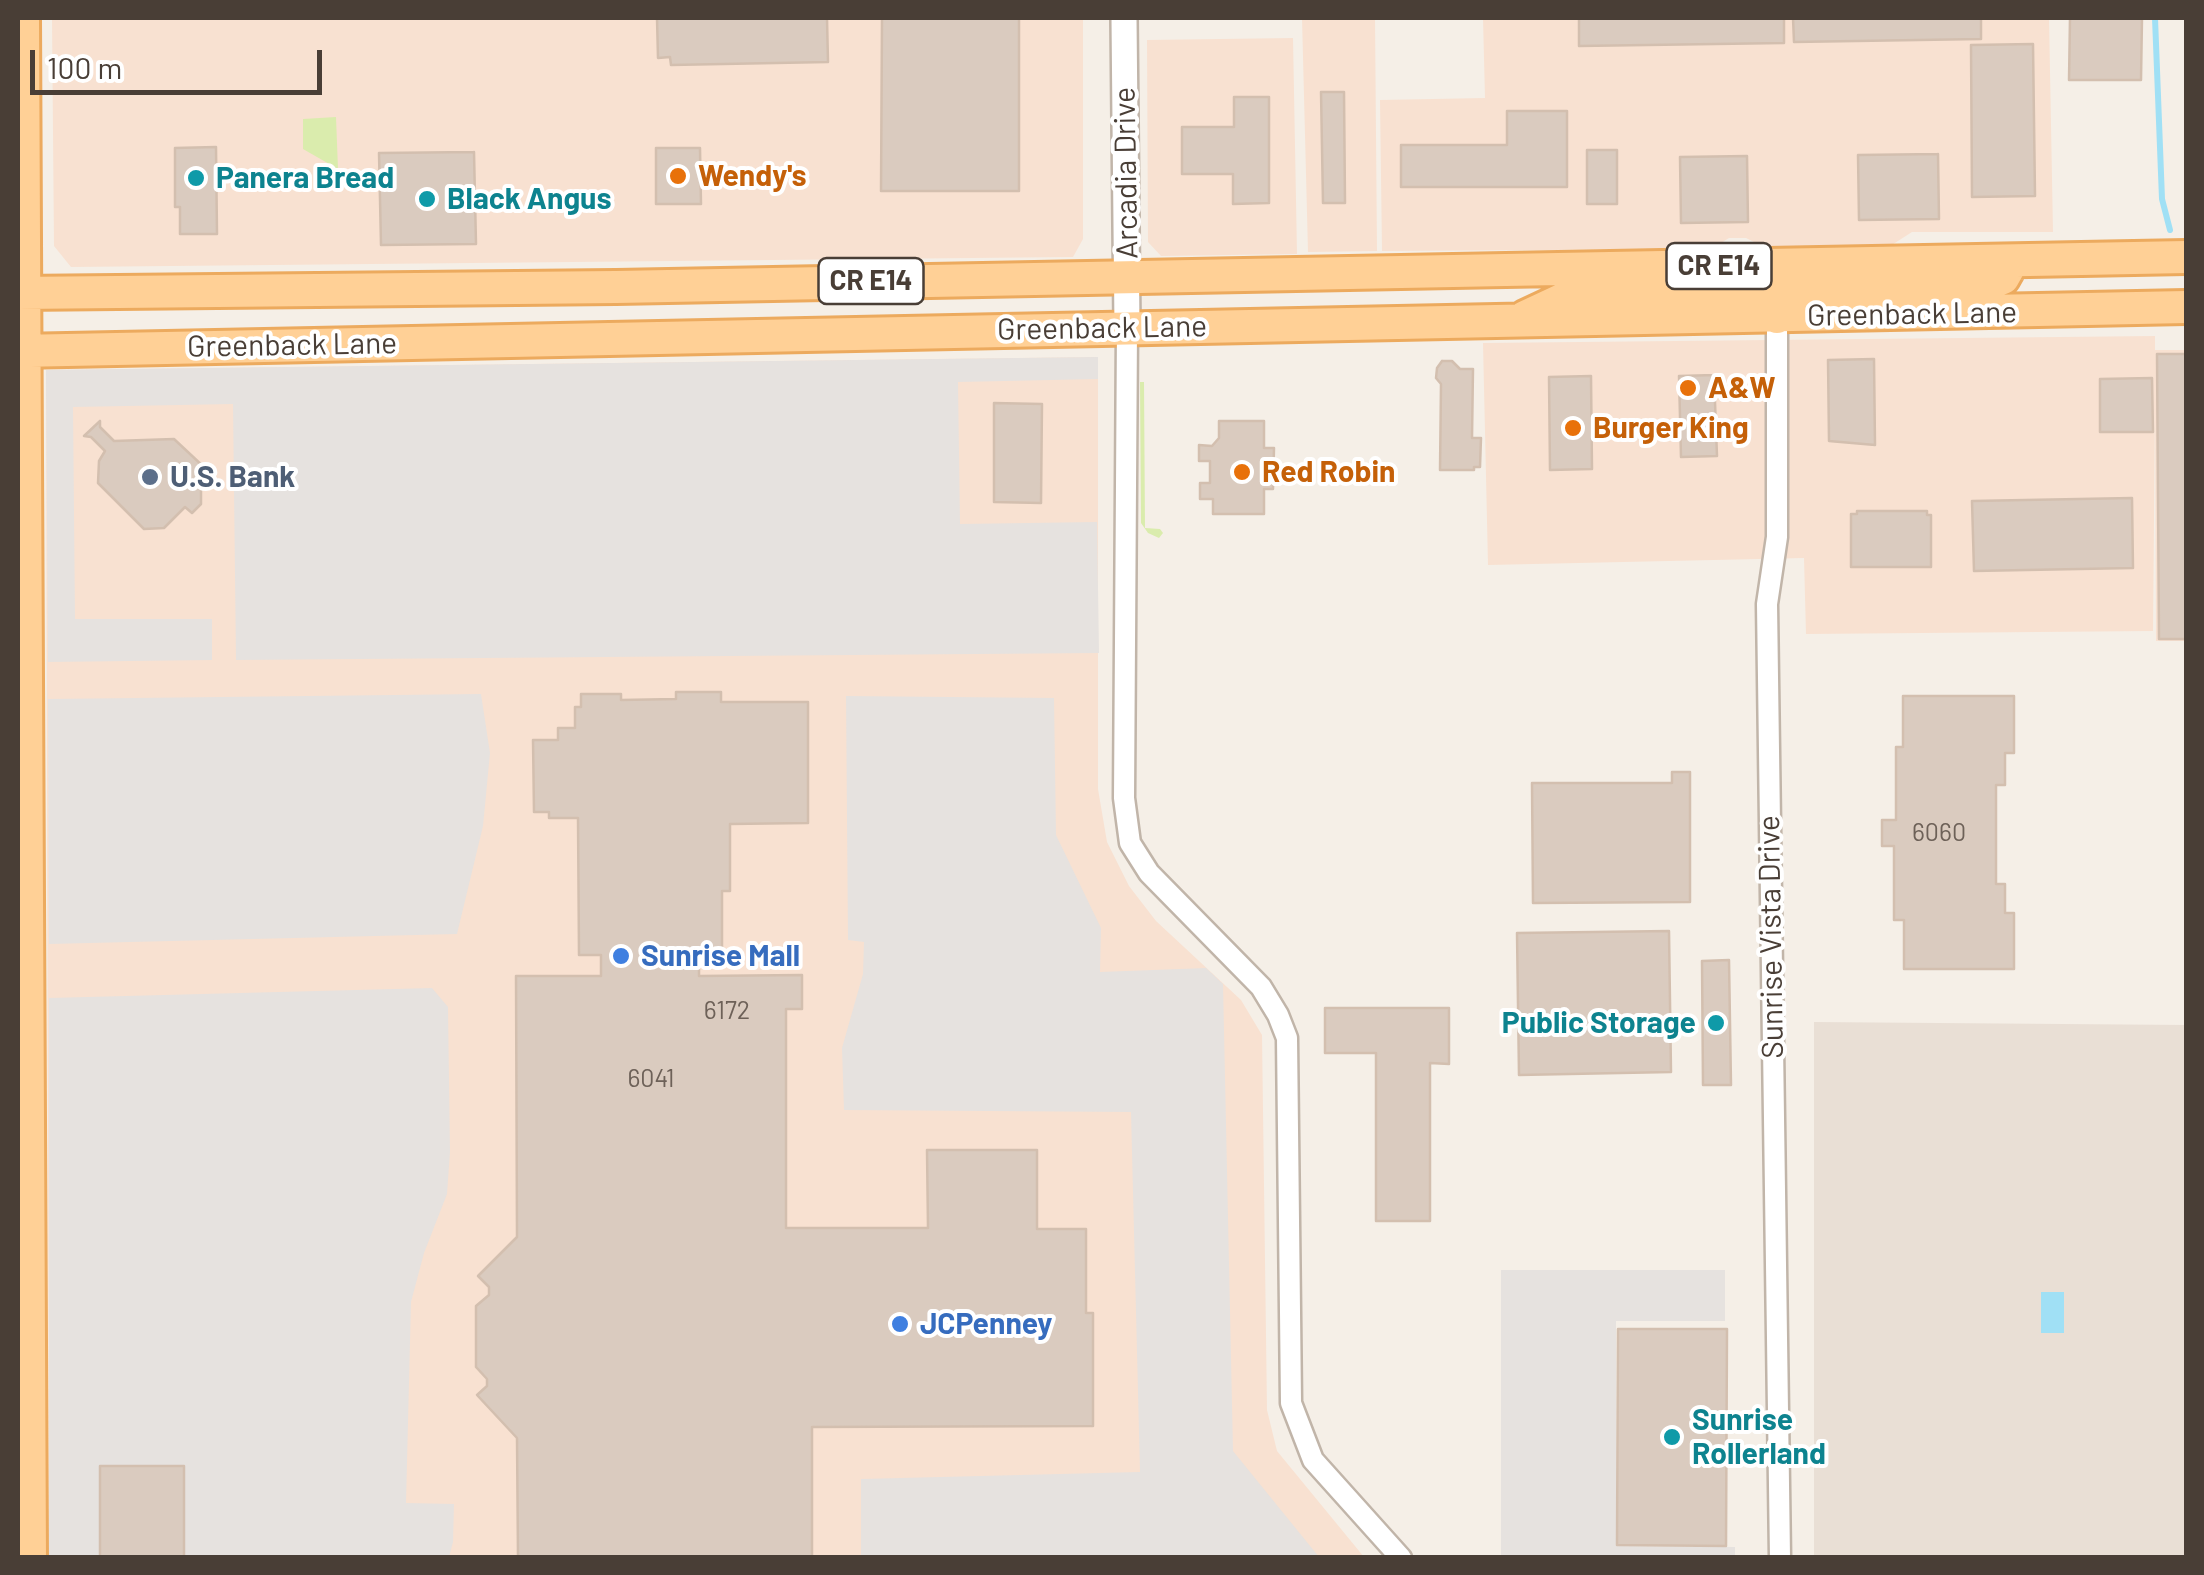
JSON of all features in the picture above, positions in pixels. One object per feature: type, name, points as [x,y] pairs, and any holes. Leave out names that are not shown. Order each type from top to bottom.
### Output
[{"type":"main road","points":[[23,18],[21,293],[30,1558]]},
{"type":"main road","name":"Greenback Lane","points":[[21,293],[616,287],[2186,257]]},
{"type":"main road","points":[[1776,317],[1784,302],[1803,290],[1978,288],[2003,278],[2012,262]]},
{"type":"main road","points":[[1517,321],[1570,296],[1764,289],[1785,266]]},
{"type":"main road","points":[[564,338],[616,287],[666,336]]},
{"type":"main road","name":"Greenback Lane","points":[[22,350],[2186,307]]},
{"type":"street","name":"Arcadia Drive","points":[[1124,18],[1127,328]]},
{"type":"street","name":"Sunrise Vista Drive","points":[[1776,317],[1776,537],[1768,620],[1780,1558]]},
{"type":"street","points":[[1127,328],[1124,798],[1130,844],[1149,873],[1261,987],[1283,1026],[1287,1038],[1291,1402],[1313,1460],[1401,1558]]},
{"type":"shaded area","points":[[52,18],[1083,18],[1083,239],[1073,257],[71,267],[54,246]]},
{"type":"shaded area","points":[[1302,18],[1375,18],[1377,251],[1308,252]]},
{"type":"shaded area","points":[[1483,18],[2049,18],[2053,232],[1912,232],[1887,248],[1762,246],[1746,238],[1729,238],[1711,249],[1382,251],[1380,100],[1485,98]]},
{"type":"shaded area","points":[[1293,38],[1297,254],[1161,256],[1148,242],[1147,40]]},
{"type":"shaded area","points":[[2155,336],[2155,350],[2186,350],[2186,641],[2156,641],[2155,407],[2153,631],[1806,634],[1804,558],[1488,565],[1483,343]]},
{"type":"shaded area","name":"Sunrise Mall","points":[[1098,357],[1098,789],[1107,842],[1129,886],[1156,921],[1241,1000],[1262,1035],[1267,1410],[1277,1451],[1364,1557],[49,1557],[46,370]]},
{"type":"shaded area","points":[[1098,357],[1098,379],[958,382],[960,524],[1097,522],[1099,653],[236,660],[233,404],[73,407],[75,619],[212,619],[212,660],[48,662],[46,370]]},
{"type":"shaded area","points":[[481,694],[490,753],[483,826],[457,934],[49,944],[48,699]]},
{"type":"shaded area","points":[[846,696],[1054,698],[1056,835],[1101,928],[1100,972],[1206,968],[1223,984],[1233,1451],[1319,1557],[861,1557],[861,1479],[1140,1472],[1131,1112],[844,1110],[842,1048],[863,974],[864,942],[848,940]]},
{"type":"shaded area","points":[[432,988],[448,1007],[450,1152],[447,1194],[424,1253],[411,1302],[406,1503],[454,1504],[449,1557],[49,1557],[49,998]]},
{"type":"shaded area","points":[[1814,1022],[2186,1025],[2186,1557],[1814,1558]]},
{"type":"shaded area","points":[[1501,1270],[1725,1270],[1725,1321],[1616,1321],[1616,1546],[1735,1547],[1735,1557],[1501,1557]]},
{"type":"green space","points":[[336,117],[338,169],[303,149],[303,119]]},
{"type":"green space","points":[[1140,382],[1144,382],[1145,528],[1160,529],[1163,533],[1159,538],[1148,533],[1141,523]]},
{"type":"water","points":[[2041,1292],[2064,1292],[2064,1333],[2041,1333]]},
{"type":"building","points":[[657,18],[827,18],[828,62],[671,65],[670,57],[658,58]]},
{"type":"building","points":[[882,18],[1019,18],[1019,191],[881,191]]},
{"type":"building","points":[[1579,18],[1784,18],[1784,43],[1579,46]]},
{"type":"building","points":[[1793,18],[1981,18],[1981,39],[1794,42]]},
{"type":"building","points":[[2070,18],[2142,18],[2141,80],[2069,80]]},
{"type":"building","points":[[2033,44],[2035,196],[1972,197],[1971,45]]},
{"type":"building","points":[[1321,92],[1344,92],[1345,203],[1323,203]]},
{"type":"building","points":[[1234,97],[1269,97],[1269,203],[1233,204],[1233,174],[1182,174],[1182,127],[1234,127]]},
{"type":"building","points":[[1507,111],[1567,111],[1567,187],[1401,187],[1401,145],[1507,145]]},
{"type":"building","name":"Panera Bread","points":[[216,147],[217,234],[180,234],[180,207],[175,207],[175,148]]},
{"type":"building","name":"Wendy's","points":[[656,148],[700,148],[701,204],[656,204]]},
{"type":"building","points":[[1587,150],[1617,150],[1617,204],[1587,204]]},
{"type":"building","name":"Black Angus","points":[[474,152],[476,244],[381,245],[379,153]]},
{"type":"building","points":[[1938,154],[1939,219],[1859,220],[1858,155]]},
{"type":"building","points":[[1747,156],[1748,222],[1681,223],[1680,157]]},
{"type":"building","points":[[2157,354],[2186,354],[2186,639],[2159,639]]},
{"type":"building","points":[[1874,359],[1875,445],[1829,441],[1828,360]]},
{"type":"building","points":[[1442,361],[1452,361],[1460,369],[1473,369],[1472,438],[1481,438],[1480,467],[1474,470],[1440,470],[1441,384],[1436,378]]},
{"type":"building","points":[[1714,375],[1717,456],[1681,457],[1679,376]]},
{"type":"building","points":[[1591,376],[1592,469],[1550,470],[1549,377]]},
{"type":"building","points":[[2152,378],[2153,432],[2100,432],[2100,379]]},
{"type":"building","points":[[994,403],[1042,404],[1041,503],[994,502]]},
{"type":"building","name":"U.S. Bank","points":[[100,421],[100,427],[114,441],[174,439],[205,468],[201,472],[201,504],[192,513],[185,507],[164,528],[144,529],[98,483],[99,461],[105,451],[91,437],[84,436]]},
{"type":"building","name":"Red Robin","points":[[1219,421],[1264,421],[1264,448],[1274,448],[1273,489],[1264,489],[1264,514],[1213,514],[1213,499],[1200,499],[1200,483],[1210,483],[1210,461],[1199,461],[1199,445],[1212,446],[1219,438]]},
{"type":"building","points":[[2132,498],[2133,568],[1974,571],[1972,501]]},
{"type":"building","points":[[1927,511],[1931,515],[1931,567],[1851,567],[1851,514]]},
{"type":"building","name":"Sunrise Mall","points":[[676,692],[721,692],[721,702],[808,702],[808,823],[730,824],[730,891],[722,891],[722,954],[699,954],[699,976],[802,975],[802,1009],[786,1009],[786,1228],[928,1228],[927,1150],[1037,1150],[1037,1229],[1086,1229],[1086,1313],[1093,1313],[1093,1426],[812,1427],[812,1558],[518,1558],[517,1438],[477,1395],[487,1386],[487,1379],[476,1367],[476,1306],[489,1295],[489,1287],[478,1276],[517,1237],[516,976],[601,976],[601,955],[579,955],[578,818],[549,818],[549,812],[534,812],[533,740],[558,740],[558,728],[575,728],[575,707],[581,707],[581,694],[621,694],[621,700],[676,699]]},
{"type":"building","points":[[1903,696],[2014,696],[2014,753],[2005,753],[2005,785],[1996,785],[1996,884],[2005,884],[2005,913],[2014,913],[2014,969],[1904,969],[1904,920],[1894,920],[1894,846],[1882,846],[1882,820],[1896,820],[1896,747],[1903,747]]},
{"type":"building","points":[[1672,772],[1690,772],[1690,902],[1533,903],[1532,783],[1672,783]]},
{"type":"building","points":[[1669,931],[1671,1072],[1519,1075],[1517,933]]},
{"type":"building","name":"Public Storage","points":[[1729,960],[1731,1085],[1703,1085],[1702,961]]},
{"type":"building","points":[[1325,1008],[1449,1008],[1449,1064],[1430,1063],[1430,1221],[1376,1221],[1376,1053],[1325,1053]]},
{"type":"building","name":"Sunrise Rollerland","points":[[1618,1329],[1727,1329],[1726,1546],[1617,1545]]},
{"type":"building","points":[[100,1466],[184,1466],[184,1558],[100,1558]]},
{"type":"waterway","points":[[2155,18],[2162,199],[2170,230]]},
{"type":"place","name":"Wendy's","points":[[678,176]]},
{"type":"place","name":"Panera Bread","points":[[196,178]]},
{"type":"place","name":"Black Angus","points":[[427,199]]},
{"type":"place","name":"A&W","points":[[1688,388]]},
{"type":"place","name":"Burger King","points":[[1573,428]]},
{"type":"place","name":"Red Robin","points":[[1242,472]]},
{"type":"place","name":"U.S. Bank","points":[[150,477]]},
{"type":"place","name":"Sunrise Mall","points":[[621,956]]},
{"type":"place","name":"Public Storage","points":[[1716,1023]]},
{"type":"place","name":"JCPenney","points":[[900,1324]]},
{"type":"place","name":"Sunrise Rollerland","points":[[1672,1437]]}]
